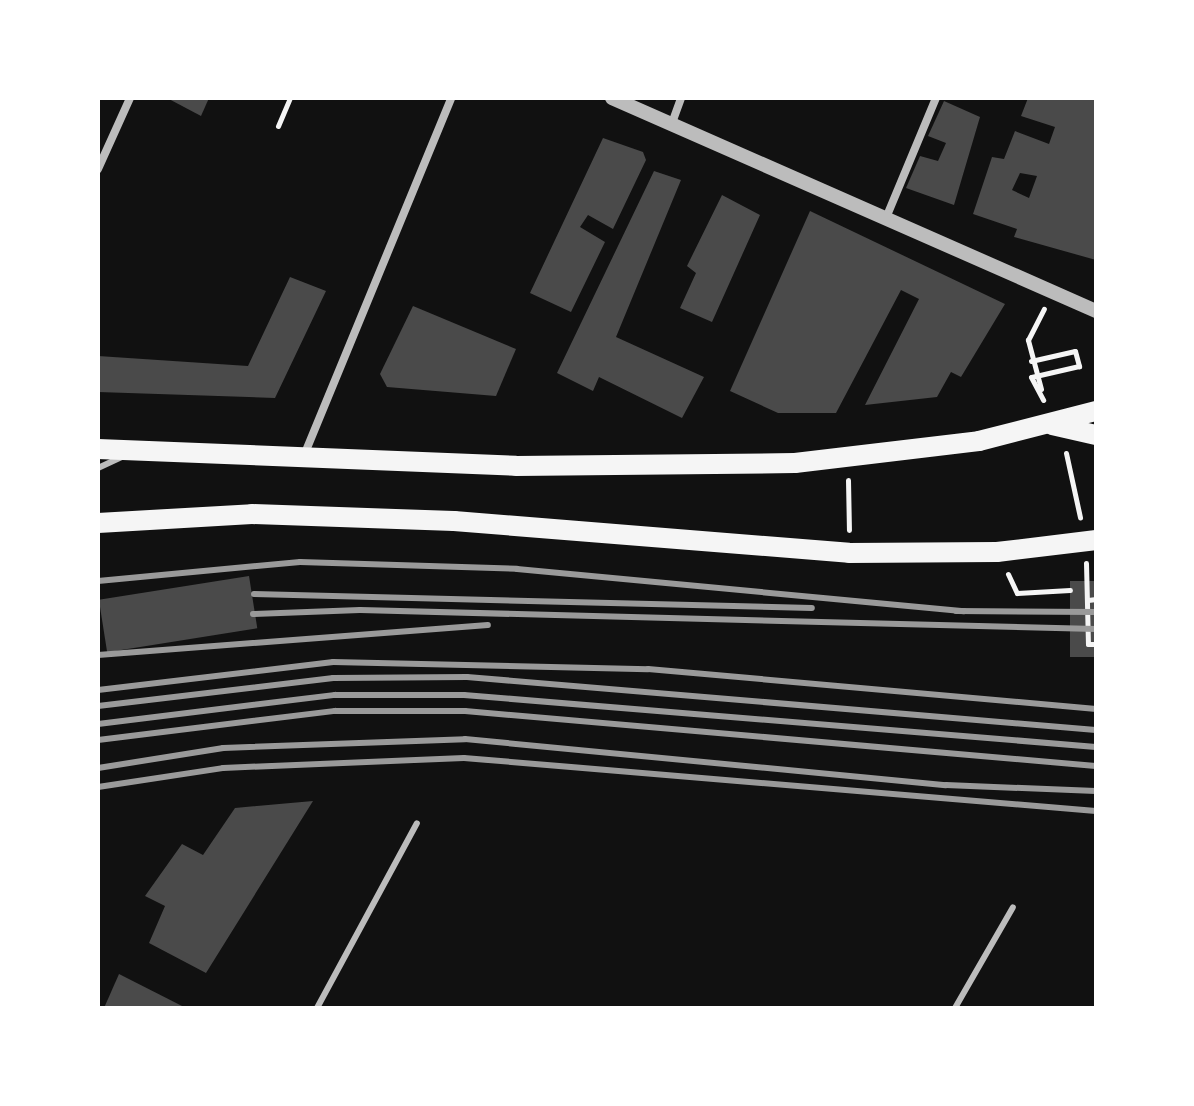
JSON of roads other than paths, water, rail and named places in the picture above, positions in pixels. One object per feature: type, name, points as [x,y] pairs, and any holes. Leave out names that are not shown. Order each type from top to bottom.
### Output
[{"type":"main road","points":[[98,449],[305,453],[516,466],[848,459],[1053,424],[1096,411]]},
{"type":"main road","points":[[1053,424],[1096,435]]},
{"type":"main road","points":[[98,523],[252,514],[454,521],[849,553],[997,552],[1088,540]]},
{"type":"street","points":[[98,169],[130,98]]},
{"type":"street","points":[[305,453],[451,98]]},
{"type":"street","points":[[612,98],[1095,308]]},
{"type":"street","points":[[672,123],[681,98]]},
{"type":"street","points":[[886,218],[936,98]]},
{"type":"lane","points":[[98,468],[139,450]]},
{"type":"lane","points":[[317,1008],[417,823]]},
{"type":"lane","points":[[955,1008],[1013,907]]},
{"type":"railway","points":[[98,581],[300,562],[517,569],[964,611]]},
{"type":"railway","points":[[254,594],[812,608]]},
{"type":"railway","points":[[253,614],[360,610],[1096,629]]},
{"type":"railway","points":[[956,611],[1096,612]]},
{"type":"railway","points":[[98,655],[488,625]]},
{"type":"railway","points":[[98,690],[333,662],[648,669],[1096,709]]},
{"type":"railway","points":[[98,706],[333,678],[467,677],[1096,730]]},
{"type":"railway","points":[[98,724],[335,695],[464,695],[1096,747]]},
{"type":"railway","points":[[98,740],[335,711],[465,711],[1096,766]]},
{"type":"railway","points":[[98,768],[223,748],[465,739],[946,785],[1096,791]]},
{"type":"railway","points":[[98,787],[223,768],[464,758],[1096,811]]}]
